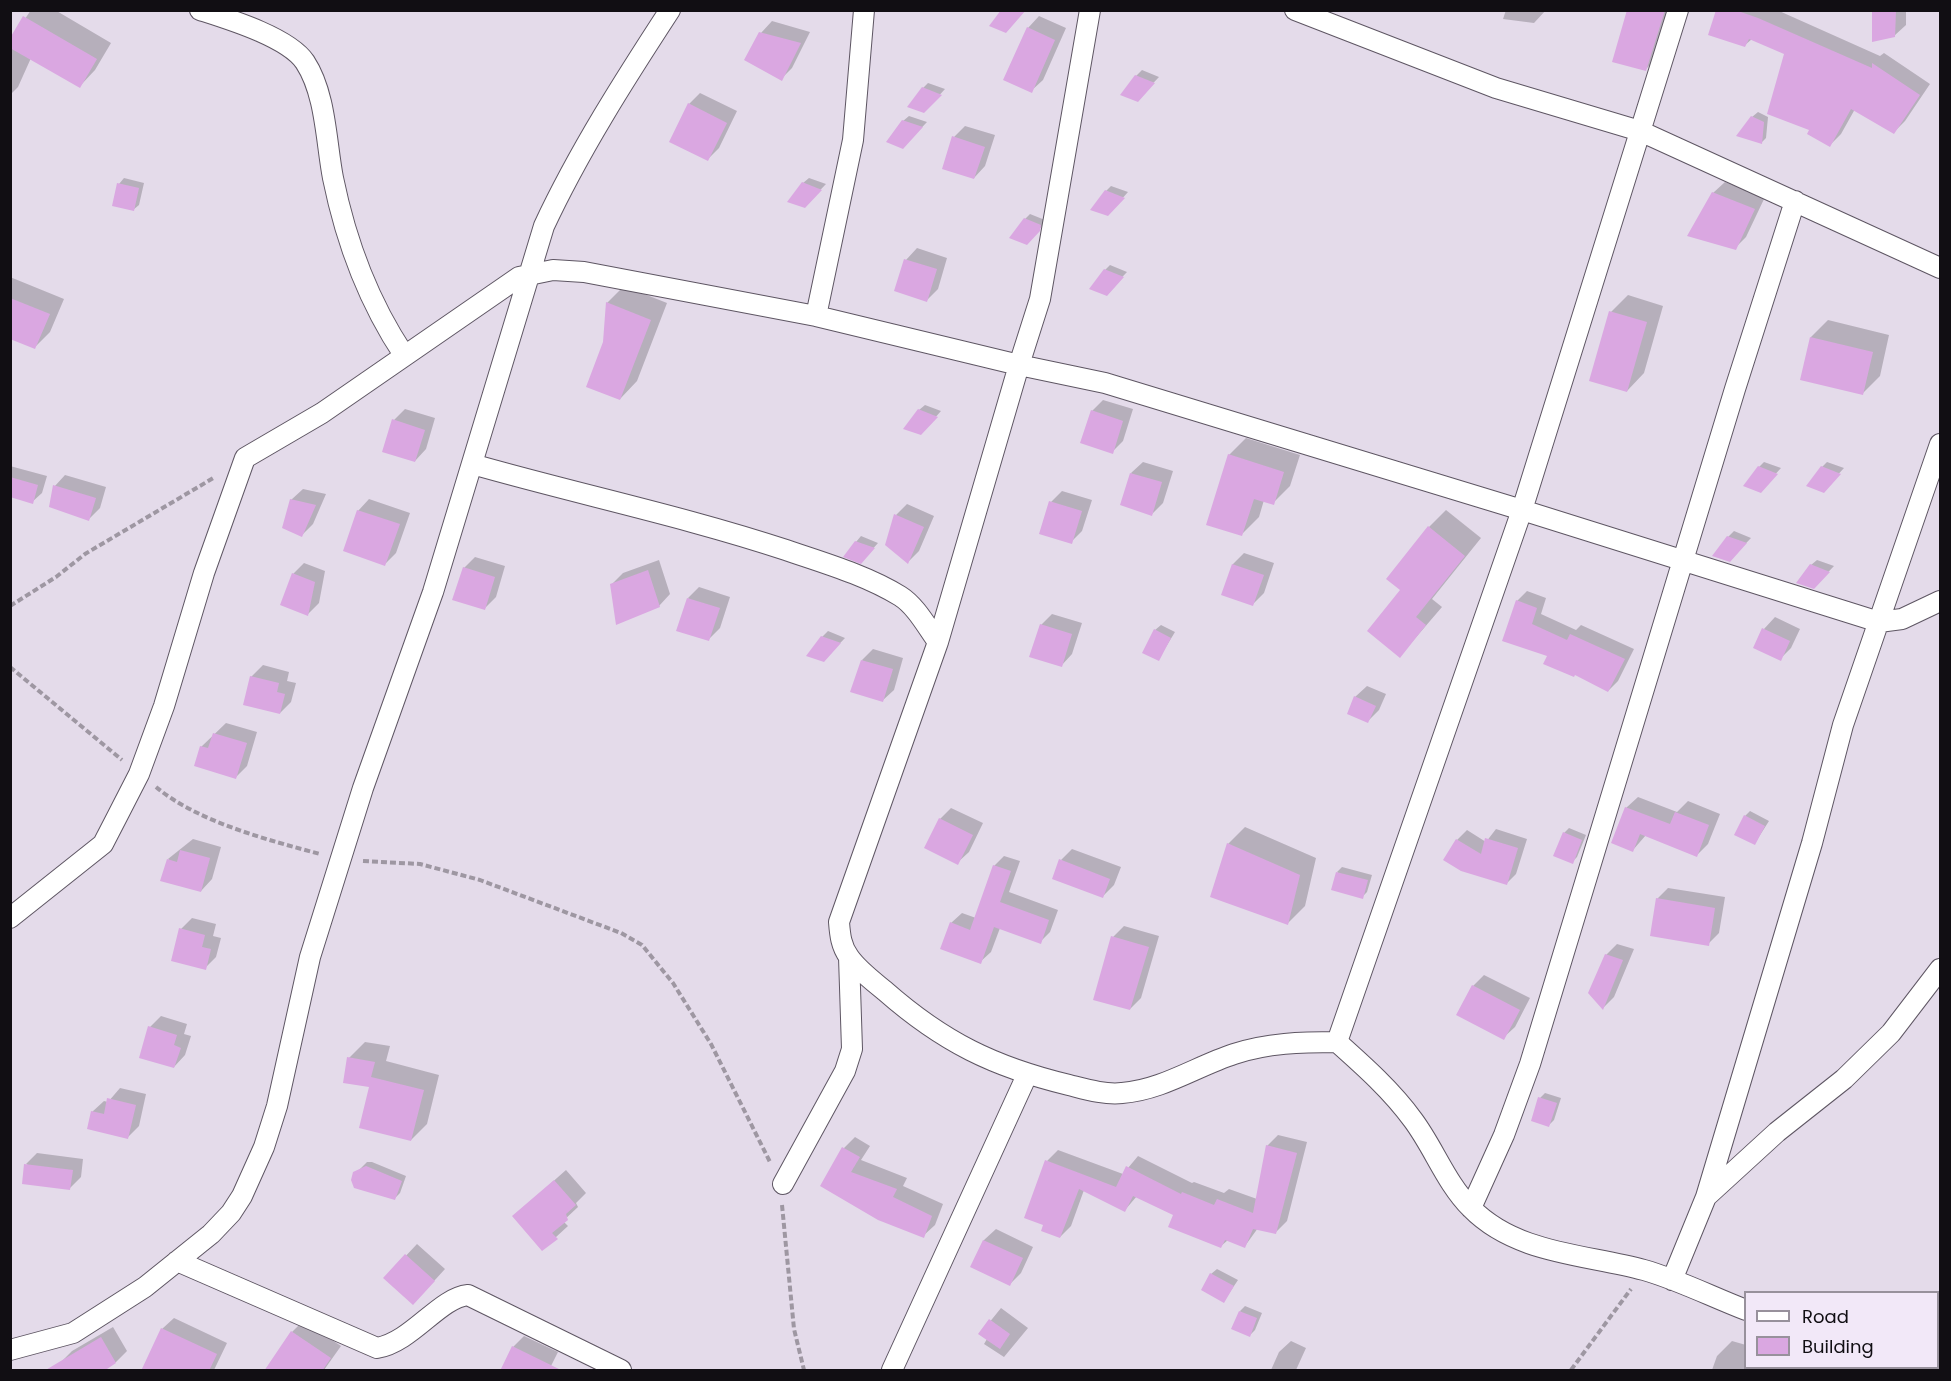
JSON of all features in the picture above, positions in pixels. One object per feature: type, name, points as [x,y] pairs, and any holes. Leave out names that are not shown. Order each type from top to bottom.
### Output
[{"type":"street","points":[[200,10],[250,26],[305,61],[318,91],[347,237],[364,283],[404,355]]},
{"type":"street","points":[[10,1350],[73,1333],[145,1287],[231,1213],[264,1147],[277,1106],[310,957],[339,860],[433,592],[538,243],[556,200],[636,62],[670,10]]},
{"type":"street","points":[[816,316],[853,140],[864,10]]},
{"type":"street","points":[[1090,10],[1044,277],[938,642],[839,922],[841,940],[849,957],[914,1017],[993,1064],[1027,1075],[1120,1094],[1142,1090],[1234,1054],[1291,1041],[1337,1042],[1373,1075],[1414,1120],[1446,1175],[1471,1208],[1506,1234],[1534,1246],[1645,1270],[1744,1309]]},
{"type":"street","points":[[1295,10],[1496,87],[1640,131],[1941,268]]},
{"type":"street","points":[[1337,1042],[1522,510],[1678,10]]},
{"type":"street","points":[[1471,1208],[1504,1135],[1530,1064],[1735,389],[1795,201]]},
{"type":"street","points":[[10,918],[102,844],[139,774],[164,706],[204,573],[245,458],[322,413],[509,282],[530,274],[553,270],[584,272],[816,316],[1019,365],[1105,383],[1879,622],[1902,619],[1941,601]]},
{"type":"street","points":[[1672,1280],[1706,1197],[1812,843],[1843,725],[1941,444]]},
{"type":"street","points":[[472,464],[619,504],[709,525],[862,577],[902,597],[938,642]]},
{"type":"street","points":[[783,1184],[845,1071],[852,1049],[849,957]]},
{"type":"street","points":[[1706,1197],[1777,1132],[1844,1079],[1891,1033],[1941,969]]},
{"type":"street","points":[[892,1371],[1027,1075]]},
{"type":"street","points":[[177,1261],[377,1348],[396,1341],[456,1296],[468,1295],[621,1371]]},
{"type":"path","points":[[10,606],[56,577],[85,554],[245,458]]},
{"type":"path","points":[[10,667],[169,799],[209,818],[339,860],[420,864],[480,880],[621,933],[642,945],[673,982],[711,1044],[783,1184],[782,1206],[794,1329],[804,1371]]},
{"type":"path","points":[[1571,1371],[1645,1270]]},
{"type":"building","points":[[1001,10],[1026,10],[1006,33],[989,26]]},
{"type":"building","points":[[1627,10],[1665,10],[1646,71],[1612,62]]},
{"type":"building","points":[[1716,10],[1735,10],[1872,68],[1872,63],[1920,95],[1894,134],[1851,109],[1830,147],[1807,134],[1809,130],[1767,114],[1784,54],[1749,39],[1745,47],[1708,35]]},
{"type":"building","points":[[1872,10],[1896,10],[1895,37],[1872,42]]},
{"type":"building","points":[[23,16],[97,59],[80,88],[10,48],[10,38]]},
{"type":"building","points":[[1027,27],[1055,40],[1032,93],[1003,80]]},
{"type":"building","points":[[759,32],[801,43],[782,81],[744,60]]},
{"type":"building","points":[[1135,75],[1155,83],[1138,102],[1120,95]]},
{"type":"building","points":[[922,87],[942,95],[924,113],[907,107]]},
{"type":"building","points":[[688,103],[727,123],[708,161],[669,142]]},
{"type":"building","points":[[1751,116],[1764,122],[1762,144],[1736,136]]},
{"type":"building","points":[[902,120],[923,127],[903,149],[886,142]]},
{"type":"building","points":[[952,136],[985,147],[974,179],[942,169]]},
{"type":"building","points":[[802,182],[822,190],[805,208],[787,202]]},
{"type":"building","points":[[117,183],[139,188],[134,211],[112,206]]},
{"type":"building","points":[[1105,190],[1125,198],[1108,216],[1090,210]]},
{"type":"building","points":[[1712,192],[1755,209],[1736,250],[1687,236]]},
{"type":"building","points":[[1024,218],[1041,225],[1040,231],[1027,245],[1009,238]]},
{"type":"building","points":[[904,259],[937,269],[927,302],[894,291]]},
{"type":"building","points":[[1104,269],[1124,277],[1107,296],[1089,289]]},
{"type":"building","points":[[10,298],[50,314],[35,349],[10,339]]},
{"type":"building","points":[[606,302],[651,320],[620,400],[586,387],[603,342]]},
{"type":"building","points":[[1609,311],[1647,322],[1627,392],[1589,381]]},
{"type":"building","points":[[1810,337],[1873,352],[1863,395],[1800,380]]},
{"type":"building","points":[[918,409],[938,417],[921,435],[903,429]]},
{"type":"building","points":[[1091,410],[1123,421],[1113,454],[1080,443]]},
{"type":"building","points":[[392,419],[425,430],[415,462],[382,452]]},
{"type":"building","points":[[1228,454],[1284,472],[1274,505],[1254,499],[1242,536],[1206,525]]},
{"type":"building","points":[[1758,466],[1778,474],[1761,493],[1743,486]]},
{"type":"building","points":[[1821,466],[1841,474],[1824,493],[1806,486]]},
{"type":"building","points":[[1130,473],[1162,482],[1152,516],[1120,505]]},
{"type":"building","points":[[10,477],[38,485],[33,504],[10,497]]},
{"type":"building","points":[[53,485],[96,498],[89,521],[49,507]]},
{"type":"building","points":[[290,499],[316,505],[302,537],[282,528]]},
{"type":"building","points":[[1049,501],[1082,511],[1072,544],[1039,534]]},
{"type":"building","points":[[357,510],[400,524],[385,566],[343,551]]},
{"type":"building","points":[[894,514],[924,527],[908,564],[885,545]]},
{"type":"building","points":[[1428,526],[1465,556],[1416,617],[1426,625],[1400,658],[1367,631],[1400,590],[1386,579]]},
{"type":"building","points":[[1727,536],[1747,543],[1730,562],[1712,556]]},
{"type":"building","points":[[855,541],[875,548],[861,564],[843,557]]},
{"type":"building","points":[[1232,564],[1264,575],[1253,606],[1221,595]]},
{"type":"building","points":[[1810,564],[1830,572],[1814,589],[1796,583]]},
{"type":"building","points":[[463,567],[495,577],[485,610],[452,600]]},
{"type":"building","points":[[648,570],[660,607],[616,625],[610,584]]},
{"type":"building","points":[[292,573],[315,582],[308,616],[280,605]]},
{"type":"building","points":[[687,598],[720,608],[709,641],[676,631]]},
{"type":"building","points":[[1516,600],[1537,608],[1532,624],[1567,640],[1570,634],[1625,659],[1608,692],[1575,675],[1574,677],[1543,664],[1547,656],[1502,641]]},
{"type":"building","points":[[1040,624],[1072,634],[1062,667],[1029,657]]},
{"type":"building","points":[[1762,628],[1790,641],[1781,661],[1753,648]]},
{"type":"building","points":[[1154,629],[1171,638],[1159,661],[1142,653]]},
{"type":"building","points":[[821,636],[841,643],[824,662],[806,656]]},
{"type":"building","points":[[861,660],[893,669],[883,702],[850,692]]},
{"type":"building","points":[[250,676],[279,683],[277,692],[285,694],[280,714],[243,705]]},
{"type":"building","points":[[1354,696],[1376,706],[1368,723],[1347,714]]},
{"type":"building","points":[[213,733],[247,743],[236,779],[194,766],[200,746],[208,748]]},
{"type":"building","points":[[1625,807],[1670,824],[1675,812],[1709,825],[1697,857],[1640,834],[1633,852],[1611,843]]},
{"type":"building","points":[[1744,815],[1765,826],[1755,845],[1734,835]]},
{"type":"building","points":[[939,818],[973,835],[958,865],[924,848]]},
{"type":"building","points":[[1563,832],[1582,840],[1573,864],[1553,856]]},
{"type":"building","points":[[1485,838],[1518,848],[1507,885],[1461,871],[1443,860],[1456,839],[1481,854]]},
{"type":"building","points":[[1227,843],[1300,875],[1288,925],[1210,897]]},
{"type":"building","points":[[180,850],[210,858],[201,892],[160,881],[167,859],[177,862]]},
{"type":"building","points":[[1059,859],[1110,879],[1103,898],[1052,879]]},
{"type":"building","points":[[993,865],[1011,871],[1000,902],[1049,920],[1041,944],[994,927],[981,964],[940,949],[950,922],[970,930]]},
{"type":"building","points":[[1336,872],[1368,880],[1363,899],[1331,890]]},
{"type":"building","points":[[1656,898],[1715,908],[1709,946],[1650,936]]},
{"type":"building","points":[[179,928],[205,935],[202,947],[211,949],[206,970],[171,961]]},
{"type":"building","points":[[1111,936],[1149,947],[1130,1010],[1093,1000]]},
{"type":"building","points":[[1605,954],[1623,960],[1603,1010],[1588,993]]},
{"type":"building","points":[[1472,985],[1520,1010],[1504,1040],[1456,1015]]},
{"type":"building","points":[[148,1026],[177,1035],[174,1045],[181,1048],[174,1068],[139,1058]]},
{"type":"building","points":[[347,1057],[375,1062],[371,1077],[424,1090],[411,1141],[359,1128],[369,1087],[343,1083]]},
{"type":"building","points":[[1538,1097],[1557,1103],[1549,1127],[1531,1121]]},
{"type":"building","points":[[107,1098],[136,1105],[128,1139],[87,1129],[91,1111],[104,1114]]},
{"type":"building","points":[[1266,1145],[1297,1153],[1276,1234],[1253,1229],[1245,1248],[1225,1240],[1221,1248],[1168,1227],[1173,1215],[1133,1196],[1125,1212],[1079,1189],[1060,1238],[1041,1231],[1043,1225],[1024,1218],[1045,1160],[1116,1187],[1126,1166],[1181,1194],[1182,1192],[1214,1205],[1217,1199],[1253,1213]]},
{"type":"building","points":[[842,1147],[860,1157],[851,1172],[897,1189],[893,1197],[932,1216],[924,1238],[878,1220],[820,1186]]},
{"type":"building","points":[[24,1164],[73,1170],[70,1190],[22,1184]]},
{"type":"building","points":[[366,1166],[402,1181],[395,1200],[354,1188],[351,1180],[353,1172]]},
{"type":"building","points":[[554,1180],[576,1205],[566,1214],[568,1220],[552,1233],[558,1239],[542,1251],[512,1216]]},
{"type":"building","points":[[983,1240],[1023,1258],[1010,1286],[970,1267]]},
{"type":"building","points":[[405,1254],[435,1281],[413,1305],[383,1278]]},
{"type":"building","points":[[1210,1273],[1234,1286],[1224,1303],[1201,1290]]},
{"type":"building","points":[[1239,1311],[1257,1318],[1250,1337],[1231,1329]]},
{"type":"building","points":[[989,1319],[1010,1334],[1000,1349],[978,1334]]},
{"type":"building","points":[[161,1328],[217,1354],[209,1371],[141,1371]]},
{"type":"building","points":[[291,1331],[331,1358],[322,1371],[264,1371]]},
{"type":"building","points":[[101,1337],[116,1363],[104,1371],[44,1371]]},
{"type":"building","points":[[512,1346],[563,1371],[500,1371]]}]
